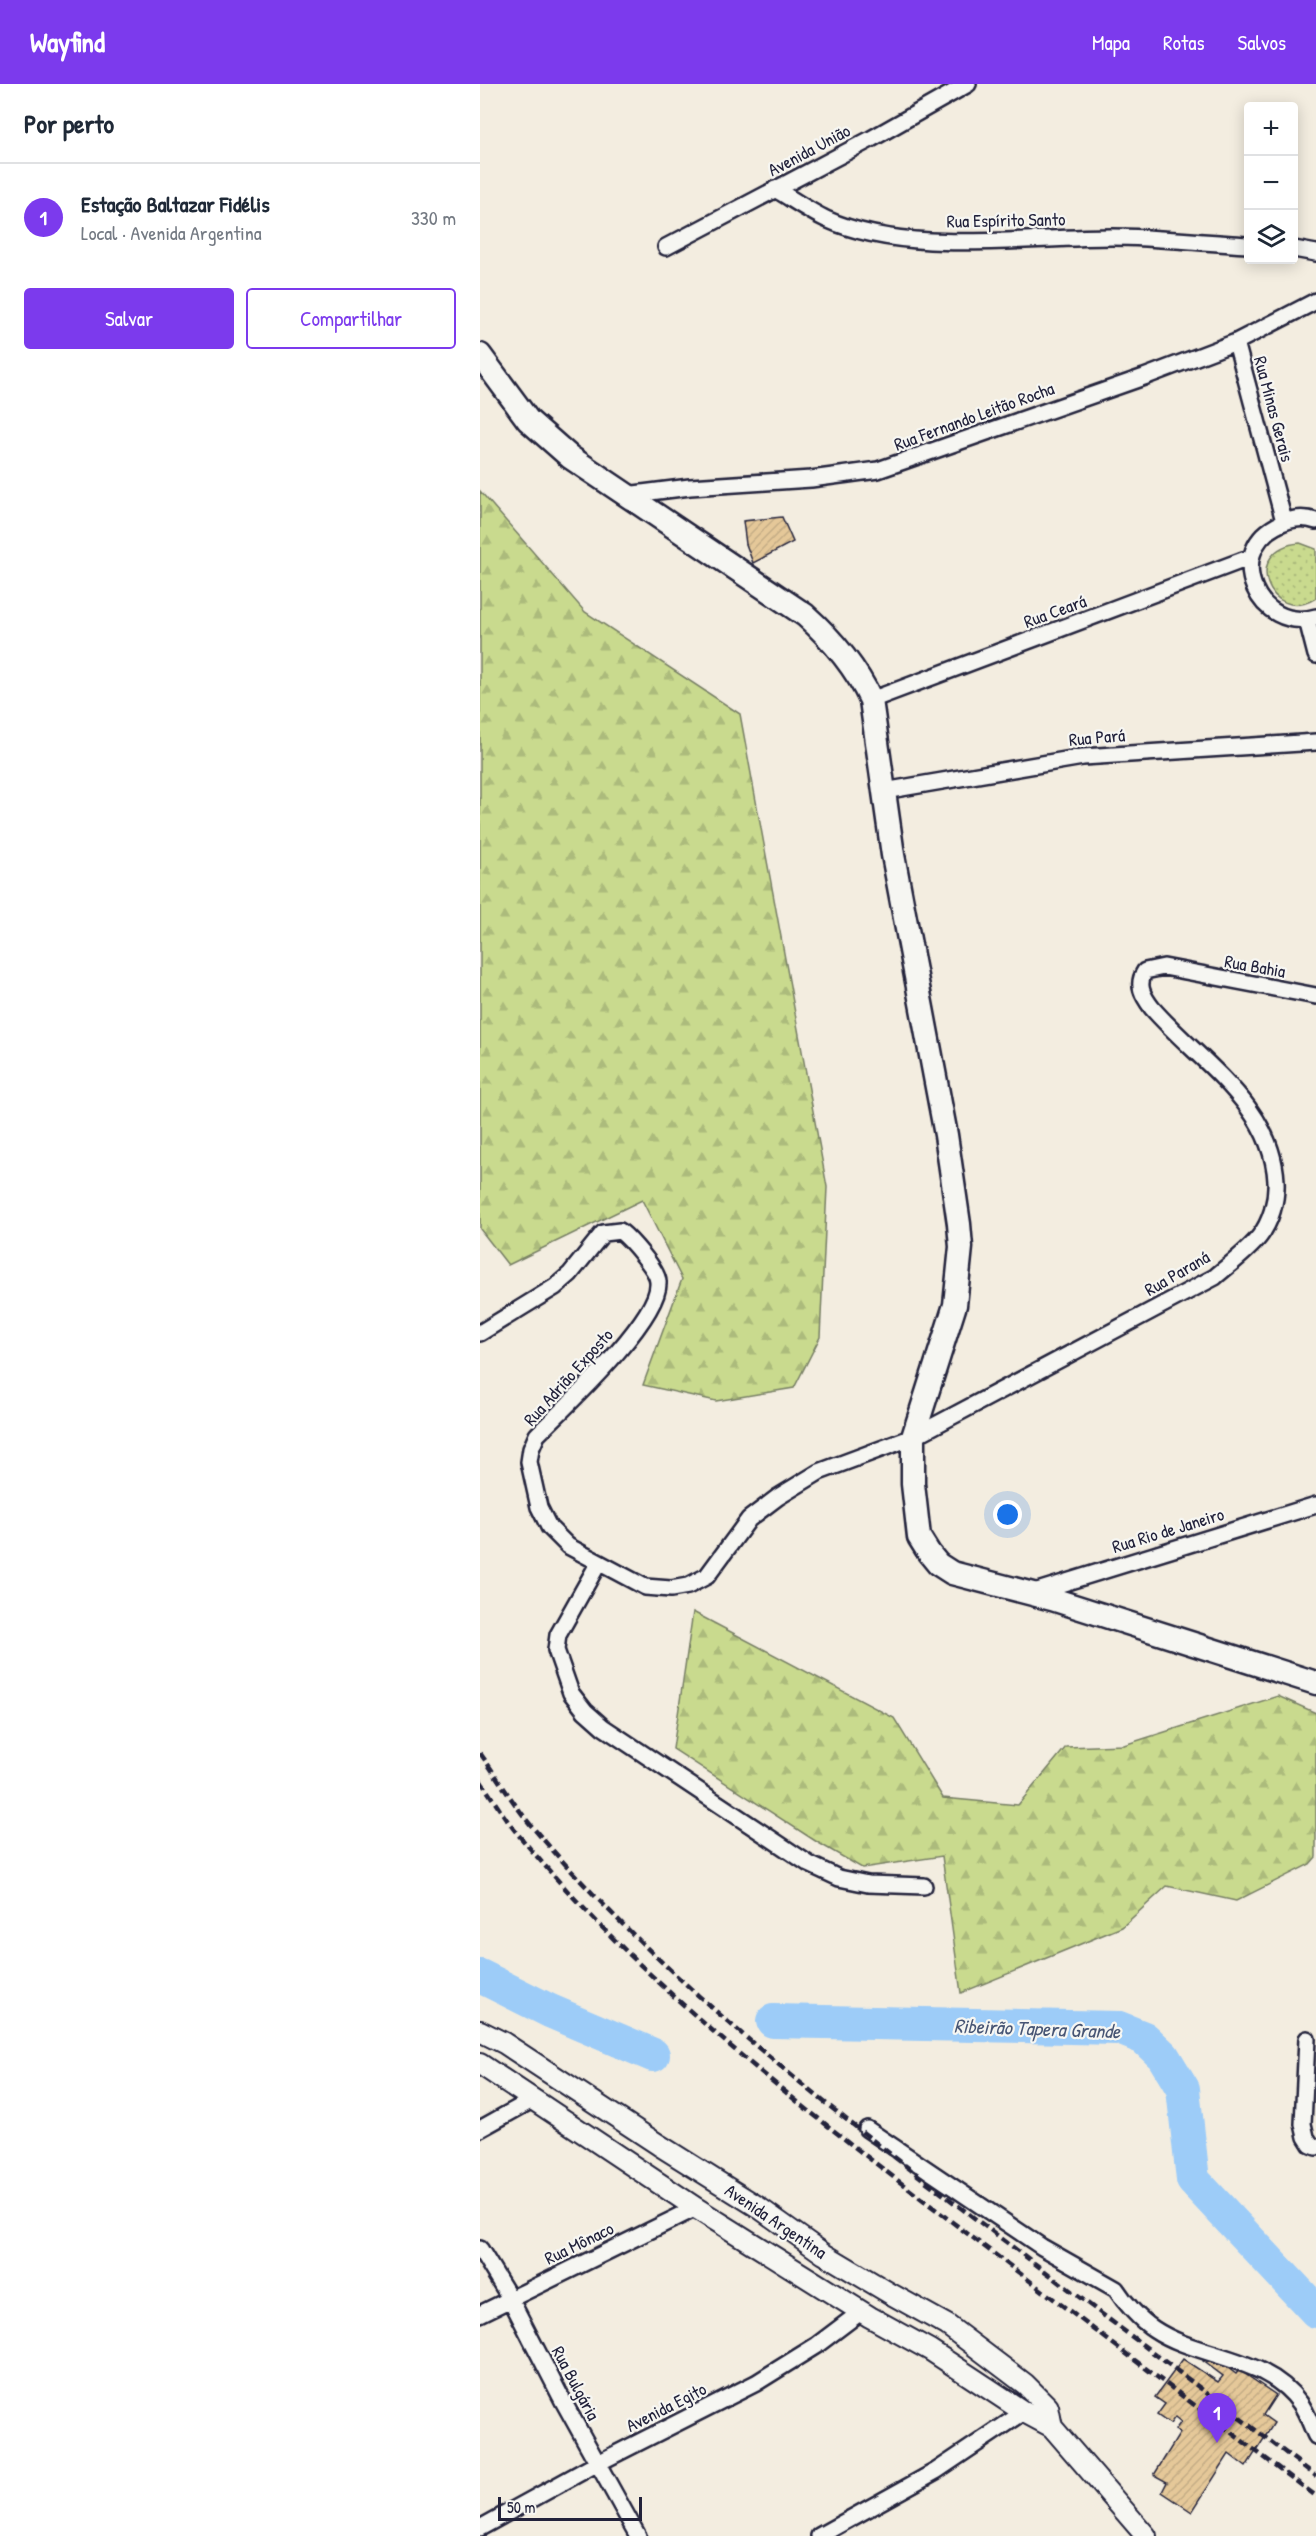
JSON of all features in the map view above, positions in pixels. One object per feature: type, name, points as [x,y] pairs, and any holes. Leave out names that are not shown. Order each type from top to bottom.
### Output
[{"type":"main road","points":[[480,355],[528,420],[570,457],[805,615],[837,646],[861,679],[871,700],[905,920],[946,1135],[961,1247],[955,1305],[913,1437],[913,1484],[920,1537],[929,1553],[938,1564],[952,1573],[1031,1593],[1316,1683]]},
{"type":"street","name":"Avenida União","points":[[666,247],[968,84]]},
{"type":"street","name":"Rua Espírito Santo","points":[[775,189],[827,220],[871,234],[902,238],[966,241],[1120,237],[1244,245]]},
{"type":"street","points":[[1298,250],[1316,253]]},
{"type":"street","name":"Rua Fernando Leitão Rocha","points":[[626,495],[878,470],[906,462],[1236,342],[1316,301]]},
{"type":"street","name":"Rua Minas Gerais","points":[[1236,342],[1284,521]]},
{"type":"street","points":[[1316,520],[1298,518],[1284,521],[1269,529],[1258,542],[1251,557],[1250,573],[1254,589],[1263,603],[1283,616],[1312,619],[1316,656]]},
{"type":"street","name":"Rua Ceará","points":[[871,700],[1251,557]]},
{"type":"street","name":"Rua Pará","points":[[884,792],[1083,757],[1316,742]]},
{"type":"street","name":"Rua Paraná","points":[[913,1437],[1215,1277],[1260,1236],[1277,1196],[1276,1168],[1270,1145],[1257,1119],[1228,1084],[1160,1018],[1143,997],[1140,988],[1143,974],[1150,968],[1164,967],[1188,973]]},
{"type":"street","name":"Rua Bahia","points":[[1188,973],[1316,996]]},
{"type":"street","name":"Rua Adrião Exposto","points":[[480,1334],[555,1287],[570,1274],[603,1233],[620,1231],[656,1273],[658,1285],[643,1321],[622,1348],[537,1435],[529,1462],[538,1507],[549,1527],[568,1546],[645,1587],[671,1589],[688,1586],[707,1576],[749,1520],[778,1497],[819,1473],[913,1437]]},
{"type":"street","name":"Rua Rio de Janeiro","points":[[1031,1593],[1316,1505]]},
{"type":"street","points":[[598,1564],[556,1642],[557,1658],[571,1693],[585,1711],[603,1727],[809,1864],[839,1878],[868,1884],[924,1886]]},
{"type":"street","name":"Avenida Argentina","points":[[480,2031],[504,2043],[758,2207],[824,2254],[947,2325],[1025,2384],[1048,2407],[1052,2427]]},
{"type":"street","points":[[1307,2039],[1303,2124],[1306,2137],[1311,2145],[1316,2147]]},
{"type":"street","name":"Avenida Argentina","points":[[480,2064],[696,2208],[862,2311],[930,2350],[1024,2412],[1052,2427],[1146,2536]]},
{"type":"street","points":[[480,2129],[534,2099]]},
{"type":"street","points":[[867,2129],[1042,2247],[1116,2289],[1123,2300],[1154,2329],[1256,2368],[1282,2386],[1300,2403],[1316,2436]]},
{"type":"street","name":"Rua Mônaco","points":[[480,2314],[696,2208]]},
{"type":"street","name":"Rua Bulgária","points":[[480,2249],[510,2298],[638,2536]]},
{"type":"street","name":"Avenida Egito","points":[[480,2528],[598,2463],[756,2383],[817,2345],[862,2311]]},
{"type":"street","points":[[905,2335],[921,2329],[927,2320],[927,2313]]},
{"type":"street","points":[[930,2350],[935,2332],[947,2325]]},
{"type":"street","points":[[819,2536],[936,2471],[1024,2412]]},
{"type":"green space","points":[[480,491],[585,612],[740,714],[827,1187],[820,1337],[794,1388],[716,1401],[643,1385],[682,1279],[642,1200],[508,1265],[480,1229]]},
{"type":"green space","points":[[1300,543],[1316,549],[1316,598],[1299,604],[1285,602],[1274,595],[1268,583],[1266,570],[1271,558],[1282,548]]},
{"type":"green space","points":[[693,1612],[894,1718],[943,1798],[1018,1805],[1066,1747],[1124,1745],[1278,1696],[1316,1713],[1316,1857],[1310,1864],[1236,1901],[1167,1886],[1122,1927],[961,1993],[942,1856],[862,1868],[817,1842],[673,1749]]},
{"type":"building","points":[[782,517],[793,542],[753,563],[746,544],[743,521]]},
{"type":"building","points":[[1209,2354],[1236,2374],[1239,2370],[1276,2395],[1263,2415],[1274,2423],[1246,2467],[1229,2454],[1192,2512],[1162,2492],[1167,2482],[1154,2475],[1180,2433],[1175,2430],[1181,2422],[1175,2417],[1170,2424],[1157,2415],[1165,2404],[1155,2397],[1183,2359],[1218,2382],[1223,2376],[1203,2361]]},
{"type":"waterway","name":"Ribeirão Tapera Grande","points":[[480,1976],[550,2011],[653,2055]]},
{"type":"waterway","name":"Ribeirão Tapera Grande","points":[[773,2021],[1119,2028],[1144,2038],[1163,2056],[1183,2089],[1193,2180],[1316,2311]]},
{"type":"railway","points":[[480,1753],[528,1821],[584,1885],[689,1987],[744,2035],[915,2173],[1316,2476]]},
{"type":"railway","points":[[480,1780],[505,1818],[568,1892],[668,1991],[720,2037],[828,2126],[1316,2496]]},
{"type":"place","name":"Estação Baltazar Fidélis","points":[[1217,2443]]}]
